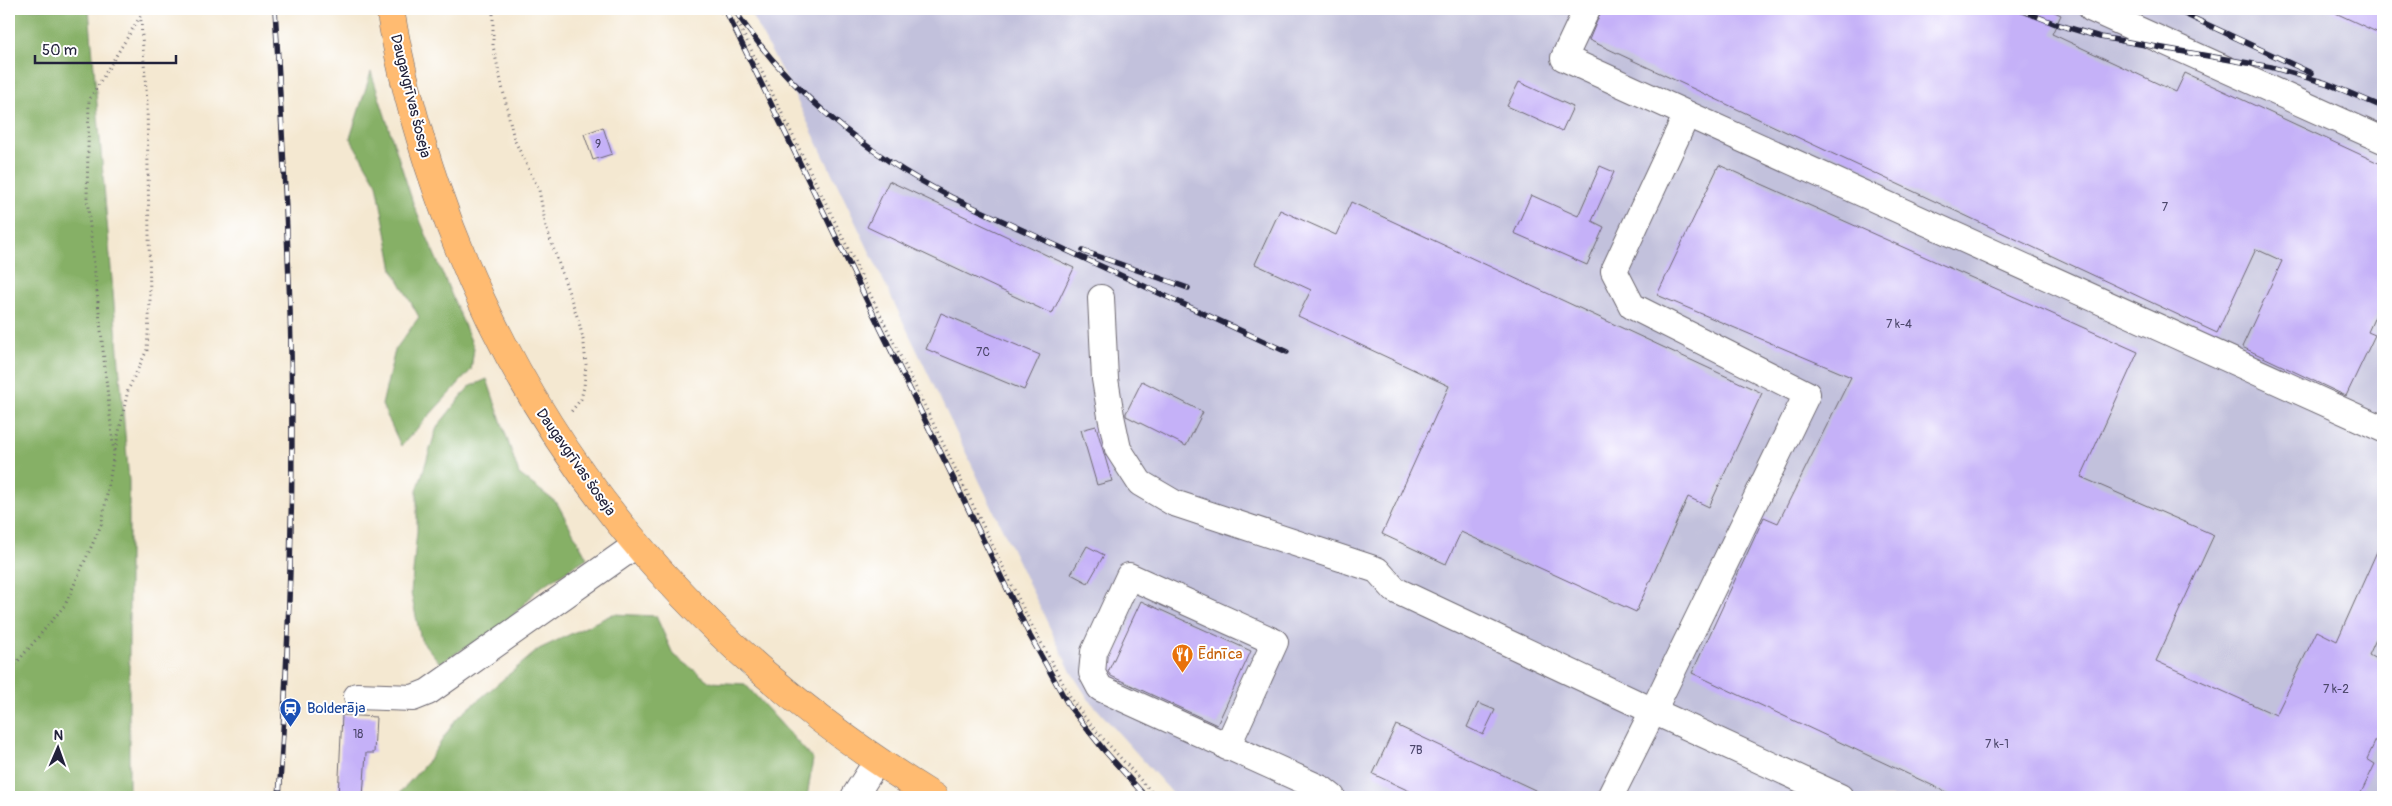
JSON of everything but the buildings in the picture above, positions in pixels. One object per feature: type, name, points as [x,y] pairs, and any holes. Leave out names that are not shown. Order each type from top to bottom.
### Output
[{"type":"main road","name":"Daugavgrīvas šoseja","points":[[390,9],[418,130],[455,239],[504,348],[555,436],[636,545],[680,595],[733,647],[798,703],[877,761],[934,797]]},
{"type":"street","points":[[1586,9],[1564,58],[2383,429]]},
{"type":"street","points":[[2092,9],[2383,140]]},
{"type":"street","points":[[1610,797],[1807,394],[1632,306],[1614,271],[1687,114]]},
{"type":"street","points":[[1101,298],[1105,379],[1111,416],[1118,449],[1140,483],[1174,503],[1377,570],[1395,590],[1840,797]]},
{"type":"street","points":[[358,696],[413,698],[428,692],[636,545]]},
{"type":"street","points":[[1227,747],[1275,642],[1129,576],[1094,652],[1092,673],[1100,688],[1227,747],[1322,789],[1332,797]]},
{"type":"street","points":[[854,797],[877,761]]},
{"type":"path","points":[[9,672],[65,605],[102,523],[128,390],[147,350],[150,302],[147,102],[140,9]]},
{"type":"path","points":[[493,9],[493,46],[514,139],[539,190],[546,227],[579,322],[586,365],[584,387],[580,399],[569,416],[565,427],[555,436]]},
{"type":"path","points":[[717,9],[739,25],[1030,622],[1072,700],[1116,756],[1156,797]]},
{"type":"path","points":[[114,454],[87,198],[89,100],[141,15]]},
{"type":"shaded area","points":[[748,9],[2383,9],[2383,797],[1176,797],[1089,700],[1071,672],[793,92]]},
{"type":"green space","points":[[9,9],[89,9],[129,481],[129,797],[9,797]]},
{"type":"green space","points":[[371,72],[414,206],[474,348],[471,370],[401,446],[382,405],[395,350],[419,317],[393,270],[377,184],[350,138]]},
{"type":"green space","points":[[487,379],[519,474],[557,503],[587,558],[538,589],[506,623],[440,663],[421,640],[411,593],[417,531],[417,491],[437,427],[469,387]]},
{"type":"green space","points":[[613,614],[656,616],[673,654],[710,682],[745,684],[813,759],[807,797],[396,797],[429,760],[456,719],[539,649]]},
{"type":"railway","points":[[275,9],[287,234],[292,432],[289,614],[279,797]]},
{"type":"railway","points":[[725,9],[1030,636],[1069,706],[1103,749],[1146,797]]},
{"type":"railway","points":[[734,9],[755,39],[804,93],[859,140],[919,180],[951,197],[1287,352]]},
{"type":"railway","points":[[2018,9],[2056,24],[2100,37],[2271,67],[2326,83],[2383,107]]},
{"type":"railway","points":[[2174,9],[2311,73]]},
{"type":"railway","points":[[1083,251],[1188,288]]},
{"type":"place","name":"Ēdnīca","points":[[1182,673]]},
{"type":"place","name":"Bolderāja","points":[[291,727]]}]
